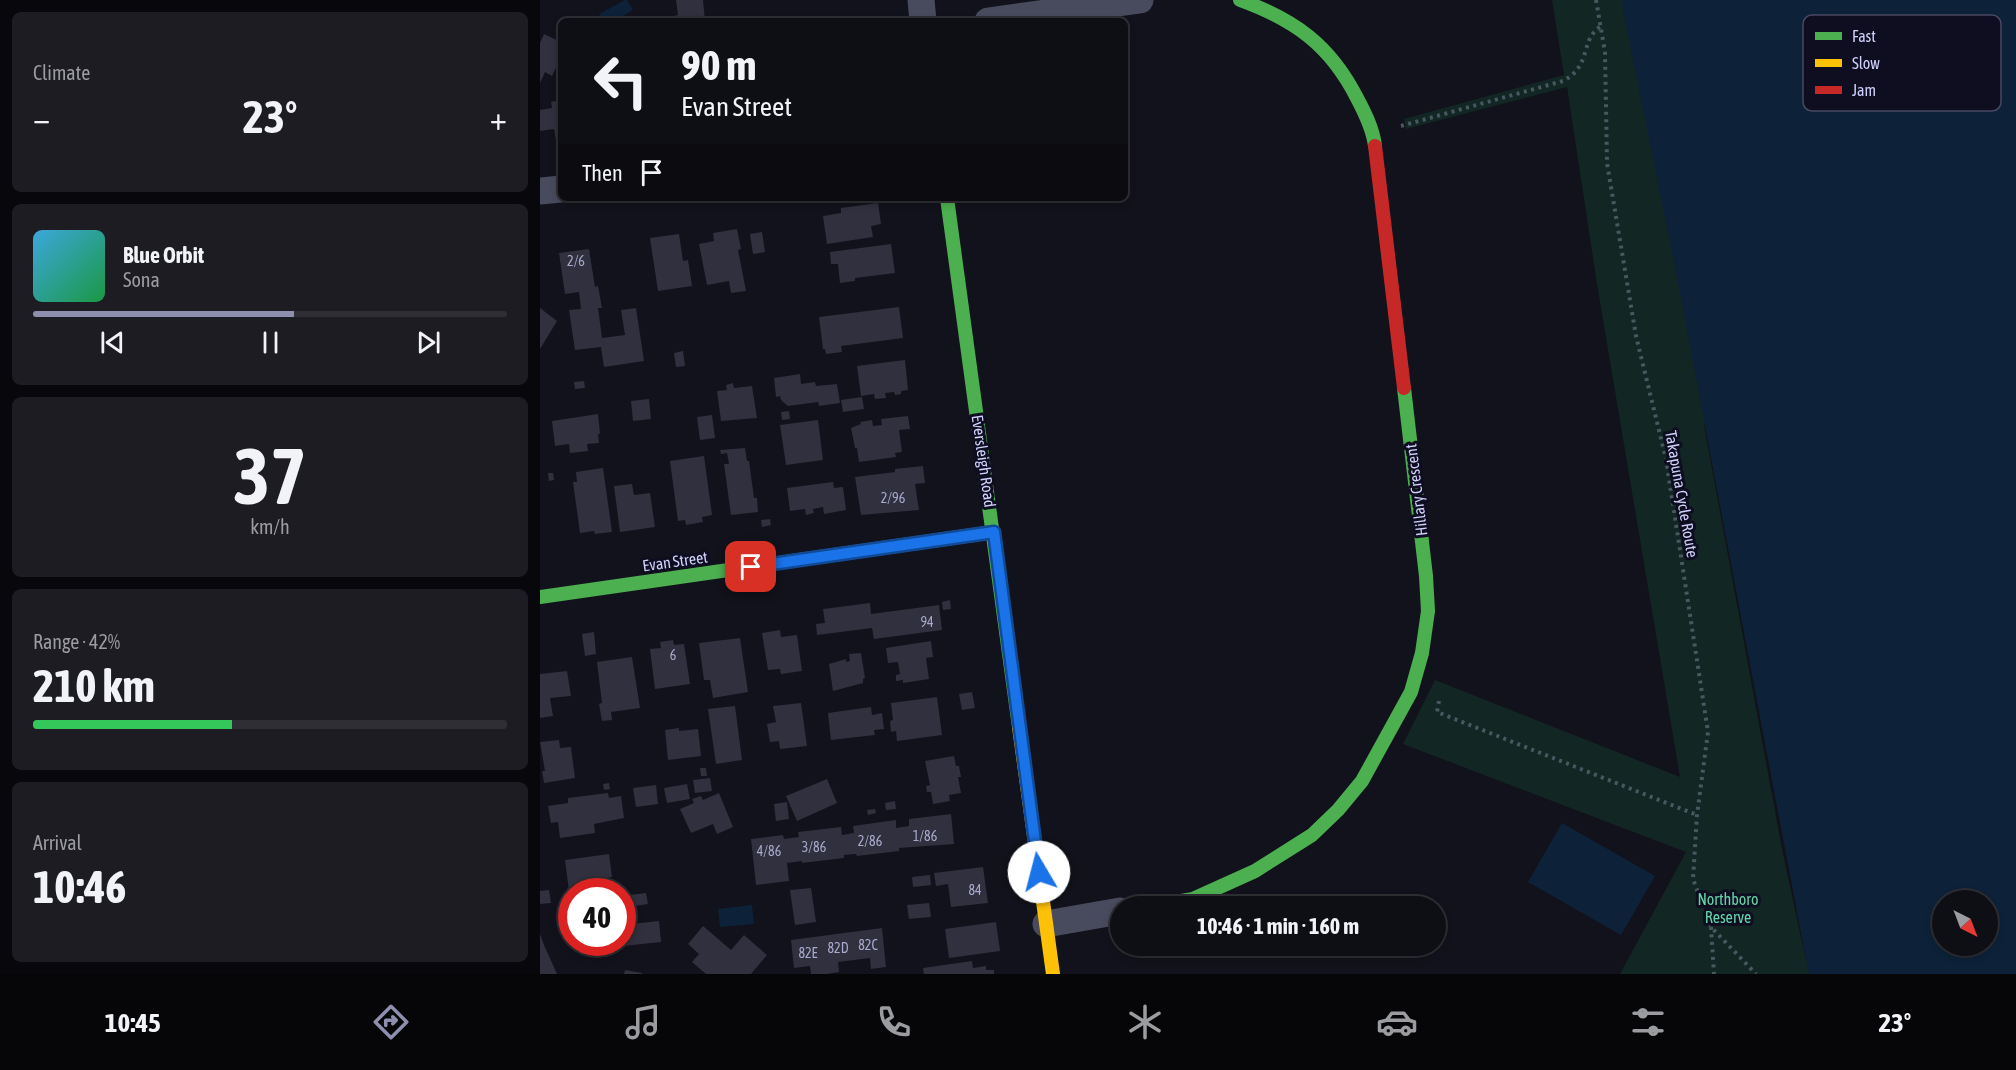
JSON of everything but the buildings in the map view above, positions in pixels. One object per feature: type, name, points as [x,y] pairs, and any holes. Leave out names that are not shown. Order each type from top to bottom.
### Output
[{"type":"street","points":[[921,0],[923,18]]},
{"type":"street","points":[[1010,18],[1140,0]]},
{"type":"street","name":"Hillary Crescent","points":[[1200,896],[1255,872],[1312,835],[1338,810],[1362,780],[1411,692],[1422,653],[1428,611],[1426,576],[1374,135],[1352,86],[1319,44],[1304,29],[1286,18],[1240,0]]},
{"type":"street","points":[[540,191],[558,189]]},
{"type":"street","name":"Eversleigh Road","points":[[947,201],[1053,974]]},
{"type":"street","name":"Evan Street","points":[[540,597],[994,532]]},
{"type":"street","points":[[1046,924],[1110,913]]},
{"type":"path","name":"Takapuna Cycle Route","points":[[1596,0],[1605,52],[1607,163],[1634,326],[1666,459],[1708,732],[1697,815],[1693,879],[1711,927],[1756,974]]},
{"type":"path","points":[[1398,118],[1401,126],[1563,81],[1579,69],[1592,36],[1600,27]]},
{"type":"path","points":[[1433,699],[1440,701],[1437,712],[1697,815]]},
{"type":"path","points":[[1711,927],[1714,974]]},
{"type":"green space","name":"Northboro Reserve","points":[[1552,0],[2016,0],[2016,974],[1620,974],[1686,852],[1403,744],[1435,680],[1680,777],[1597,284],[1567,87],[1406,129],[1404,119],[1564,75]],"holes":[[[1704,425],[1705,426],[1808,970],[1782,849]]]},
{"type":"water","points":[[625,0],[633,10],[619,18],[601,18],[599,14]]},
{"type":"water","points":[[1621,0],[2016,0],[2016,974],[1809,974],[1679,288]]},
{"type":"water","points":[[1562,823],[1655,876],[1621,935],[1528,882]]},
{"type":"water","points":[[752,905],[754,924],[720,927],[718,909]]},
{"type":"traffic: fast","points":[[1240,0],[1278,16],[1323,49],[1335,63],[1357,98],[1371,127],[1375,146]]},
{"type":"traffic: fast","points":[[947,201],[1019,727]]},
{"type":"traffic: fast","points":[[1200,896],[1255,871],[1312,835],[1338,810],[1362,781],[1411,692],[1422,653],[1428,611],[1404,388]]},
{"type":"traffic: fast","points":[[540,597],[994,532]]},
{"type":"traffic: slow","points":[[1019,727],[1053,974]]},
{"type":"traffic: jam","points":[[1375,146],[1404,388]]},
{"type":"route","points":[[751,567],[994,532],[1039,872]]}]
